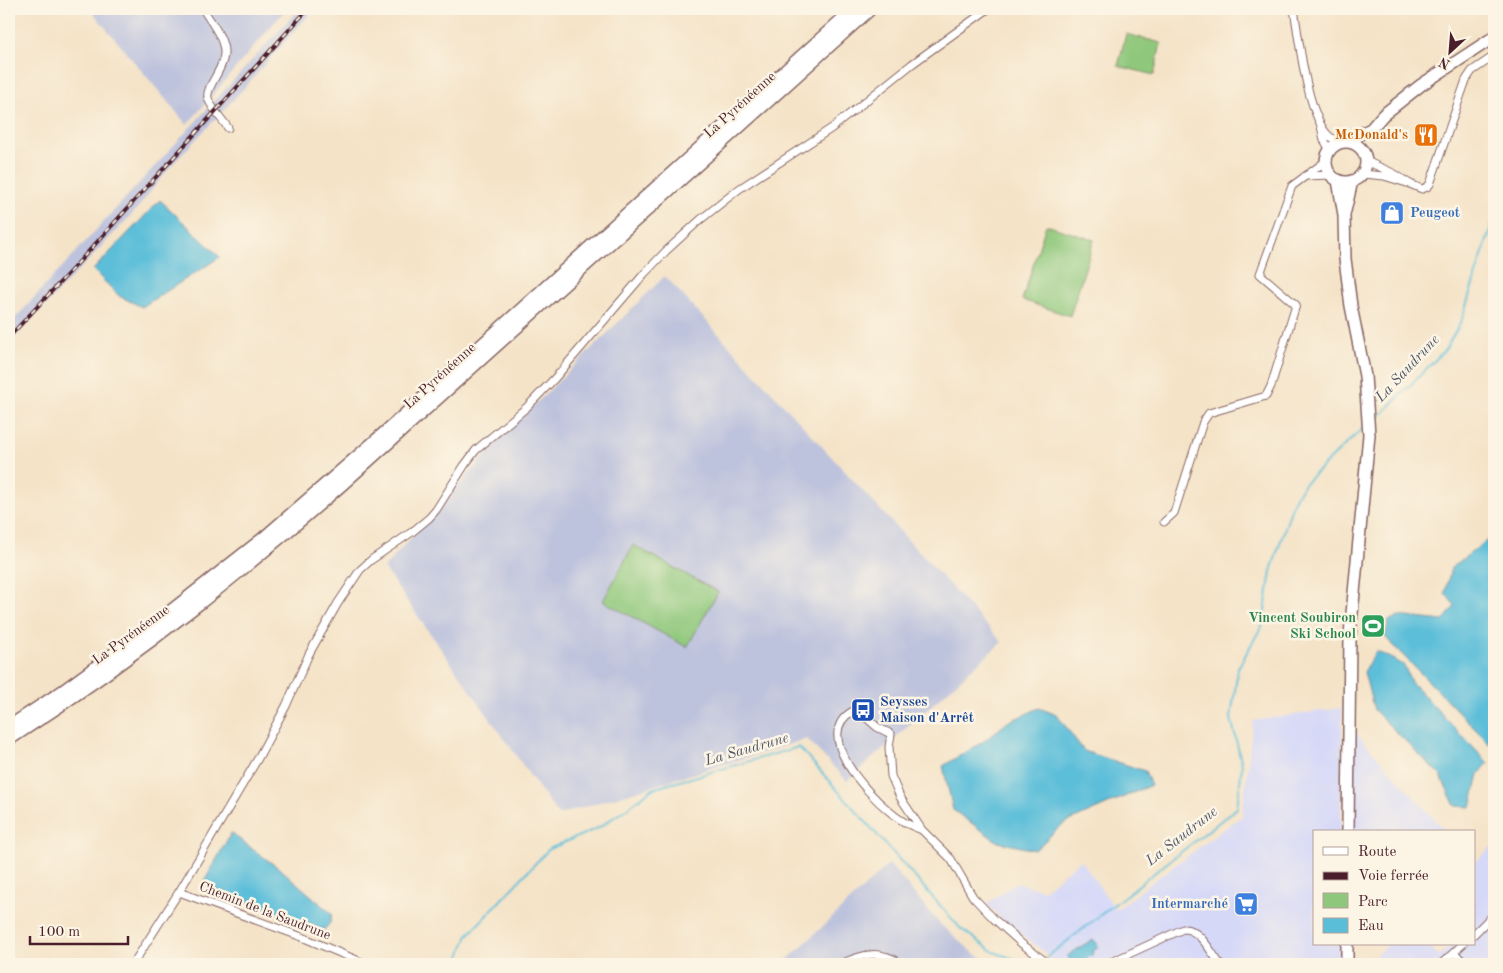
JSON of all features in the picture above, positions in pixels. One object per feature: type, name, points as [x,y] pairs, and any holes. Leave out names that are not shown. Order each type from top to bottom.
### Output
[{"type":"highway","name":"La Pyrénéenne","points":[[9,727],[62,692],[151,627],[270,532],[378,439],[854,9]]},
{"type":"highway","name":"La Pyrénéenne","points":[[9,739],[69,699],[180,618],[291,528],[870,9]]},
{"type":"main road","points":[[1344,215],[1334,178],[1326,167],[1328,155],[1336,144],[1345,142],[1371,129],[1383,115],[1421,85],[1494,36]]},
{"type":"main road","points":[[1334,178],[1342,182],[1352,181],[1362,174],[1371,129]]},
{"type":"main road","points":[[1345,142],[1358,145],[1365,156]]},
{"type":"main road","points":[[1348,830],[1350,635],[1369,435],[1365,376],[1344,259],[1344,215],[1352,181]]},
{"type":"main road","points":[[1346,964],[1347,946]]},
{"type":"street","points":[[203,9],[221,39],[224,52],[224,58],[209,90],[208,98],[228,128]]},
{"type":"street","points":[[179,892],[277,724],[306,662],[338,603],[366,564],[429,518],[476,450],[527,407],[555,378],[644,274],[700,220],[739,189],[832,128],[912,64],[988,9]]},
{"type":"street","points":[[1164,522],[1174,513],[1203,422],[1209,413],[1266,396],[1271,386],[1296,305],[1260,274],[1292,186],[1328,155],[1320,123],[1309,97],[1294,9]]},
{"type":"street","points":[[1362,174],[1384,176],[1422,189],[1428,187],[1466,80],[1472,71],[1494,56]]},
{"type":"street","points":[[1320,123],[1330,136],[1345,142]]},
{"type":"street","points":[[1365,156],[1410,184]]},
{"type":"street","points":[[1305,176],[1334,178]]},
{"type":"street","points":[[922,830],[907,824],[889,812],[864,788],[850,768],[839,746],[838,735],[840,725],[848,714],[854,711],[861,713],[877,727],[891,734],[889,747],[891,776],[900,797],[922,830],[952,859],[973,897],[1022,944],[1049,964]]},
{"type":"street","name":"Chemin de la Saudrune","points":[[133,964],[179,892],[302,937],[366,964]]},
{"type":"street","points":[[1476,932],[1489,919]]},
{"type":"street","points":[[1107,964],[1183,929],[1188,929],[1193,930],[1197,934],[1220,964]]},
{"type":"street","points":[[1441,964],[1462,946]]},
{"type":"street","points":[[1455,953],[1465,964]]},
{"type":"street","points":[[841,964],[857,957],[877,954],[892,958],[902,964]]},
{"type":"shaded area","points":[[90,9],[286,9],[187,125]]},
{"type":"shaded area","points":[[299,9],[314,9],[246,86],[170,167],[136,210],[9,343],[9,325]]},
{"type":"shaded area","points":[[665,276],[1002,642],[847,781],[807,739],[558,815],[384,568],[495,444]]},
{"type":"shaded area","points":[[1342,708],[1341,830],[1313,830],[1313,946],[1341,946],[1341,964],[1041,964],[1051,957],[1005,922],[987,904],[1015,883],[1044,890],[1081,860],[1116,910],[1242,816],[1253,721]]},
{"type":"shaded area","points":[[1354,731],[1444,830],[1354,829]]},
{"type":"shaded area","points":[[1494,845],[1494,964],[1367,964],[1386,946],[1429,946],[1439,956],[1450,946],[1476,946],[1476,861]]},
{"type":"shaded area","points":[[889,864],[940,924],[975,954],[999,964],[783,964]]},
{"type":"green space","points":[[1126,34],[1161,43],[1154,75],[1118,66]]},
{"type":"green space","points":[[1046,225],[1094,240],[1070,316],[1022,300]]},
{"type":"green space","points":[[633,545],[718,592],[687,647],[603,601]]},
{"type":"water","points":[[160,200],[220,257],[142,307],[119,296],[93,270]]},
{"type":"water","points":[[1494,530],[1494,746],[1385,637],[1389,621],[1398,616],[1443,621],[1455,606],[1445,593],[1451,568],[1489,539]]},
{"type":"water","points":[[1376,651],[1404,665],[1411,682],[1488,763],[1479,774],[1471,807],[1455,806],[1441,776],[1374,710],[1364,672]]},
{"type":"water","points":[[1039,708],[1057,715],[1084,751],[1145,771],[1151,785],[1063,824],[1035,850],[998,842],[953,810],[943,766],[984,741],[1008,722]]},
{"type":"water","points":[[231,833],[284,872],[332,914],[330,923],[324,930],[208,887],[204,882]]},
{"type":"water","points":[[1093,939],[1098,947],[1092,952],[1093,954],[1079,964],[1074,964],[1067,956]]},
{"type":"waterway","name":"La Saudrune","points":[[1375,421],[1445,350],[1461,322],[1494,218]]},
{"type":"waterway","name":"La Saudrune","points":[[1047,957],[1237,808],[1242,765],[1231,718],[1238,668],[1263,624],[1271,571],[1294,500],[1303,485],[1362,429]]},
{"type":"waterway","name":"La Saudrune","points":[[457,964],[468,935],[549,849],[598,828],[652,789],[799,747],[961,929],[994,952],[1029,964]]},
{"type":"railway","points":[[9,337],[308,9]]},
{"type":"place","name":"McDonald's","points":[[1426,135]]},
{"type":"place","name":"Peugeot","points":[[1392,213]]},
{"type":"place","name":"Vincent Soubiron Ski School","points":[[1373,626]]},
{"type":"place","name":"Seysses Maison d'Arrêt","points":[[863,710]]},
{"type":"place","name":"Intermarché","points":[[1246,904]]}]
